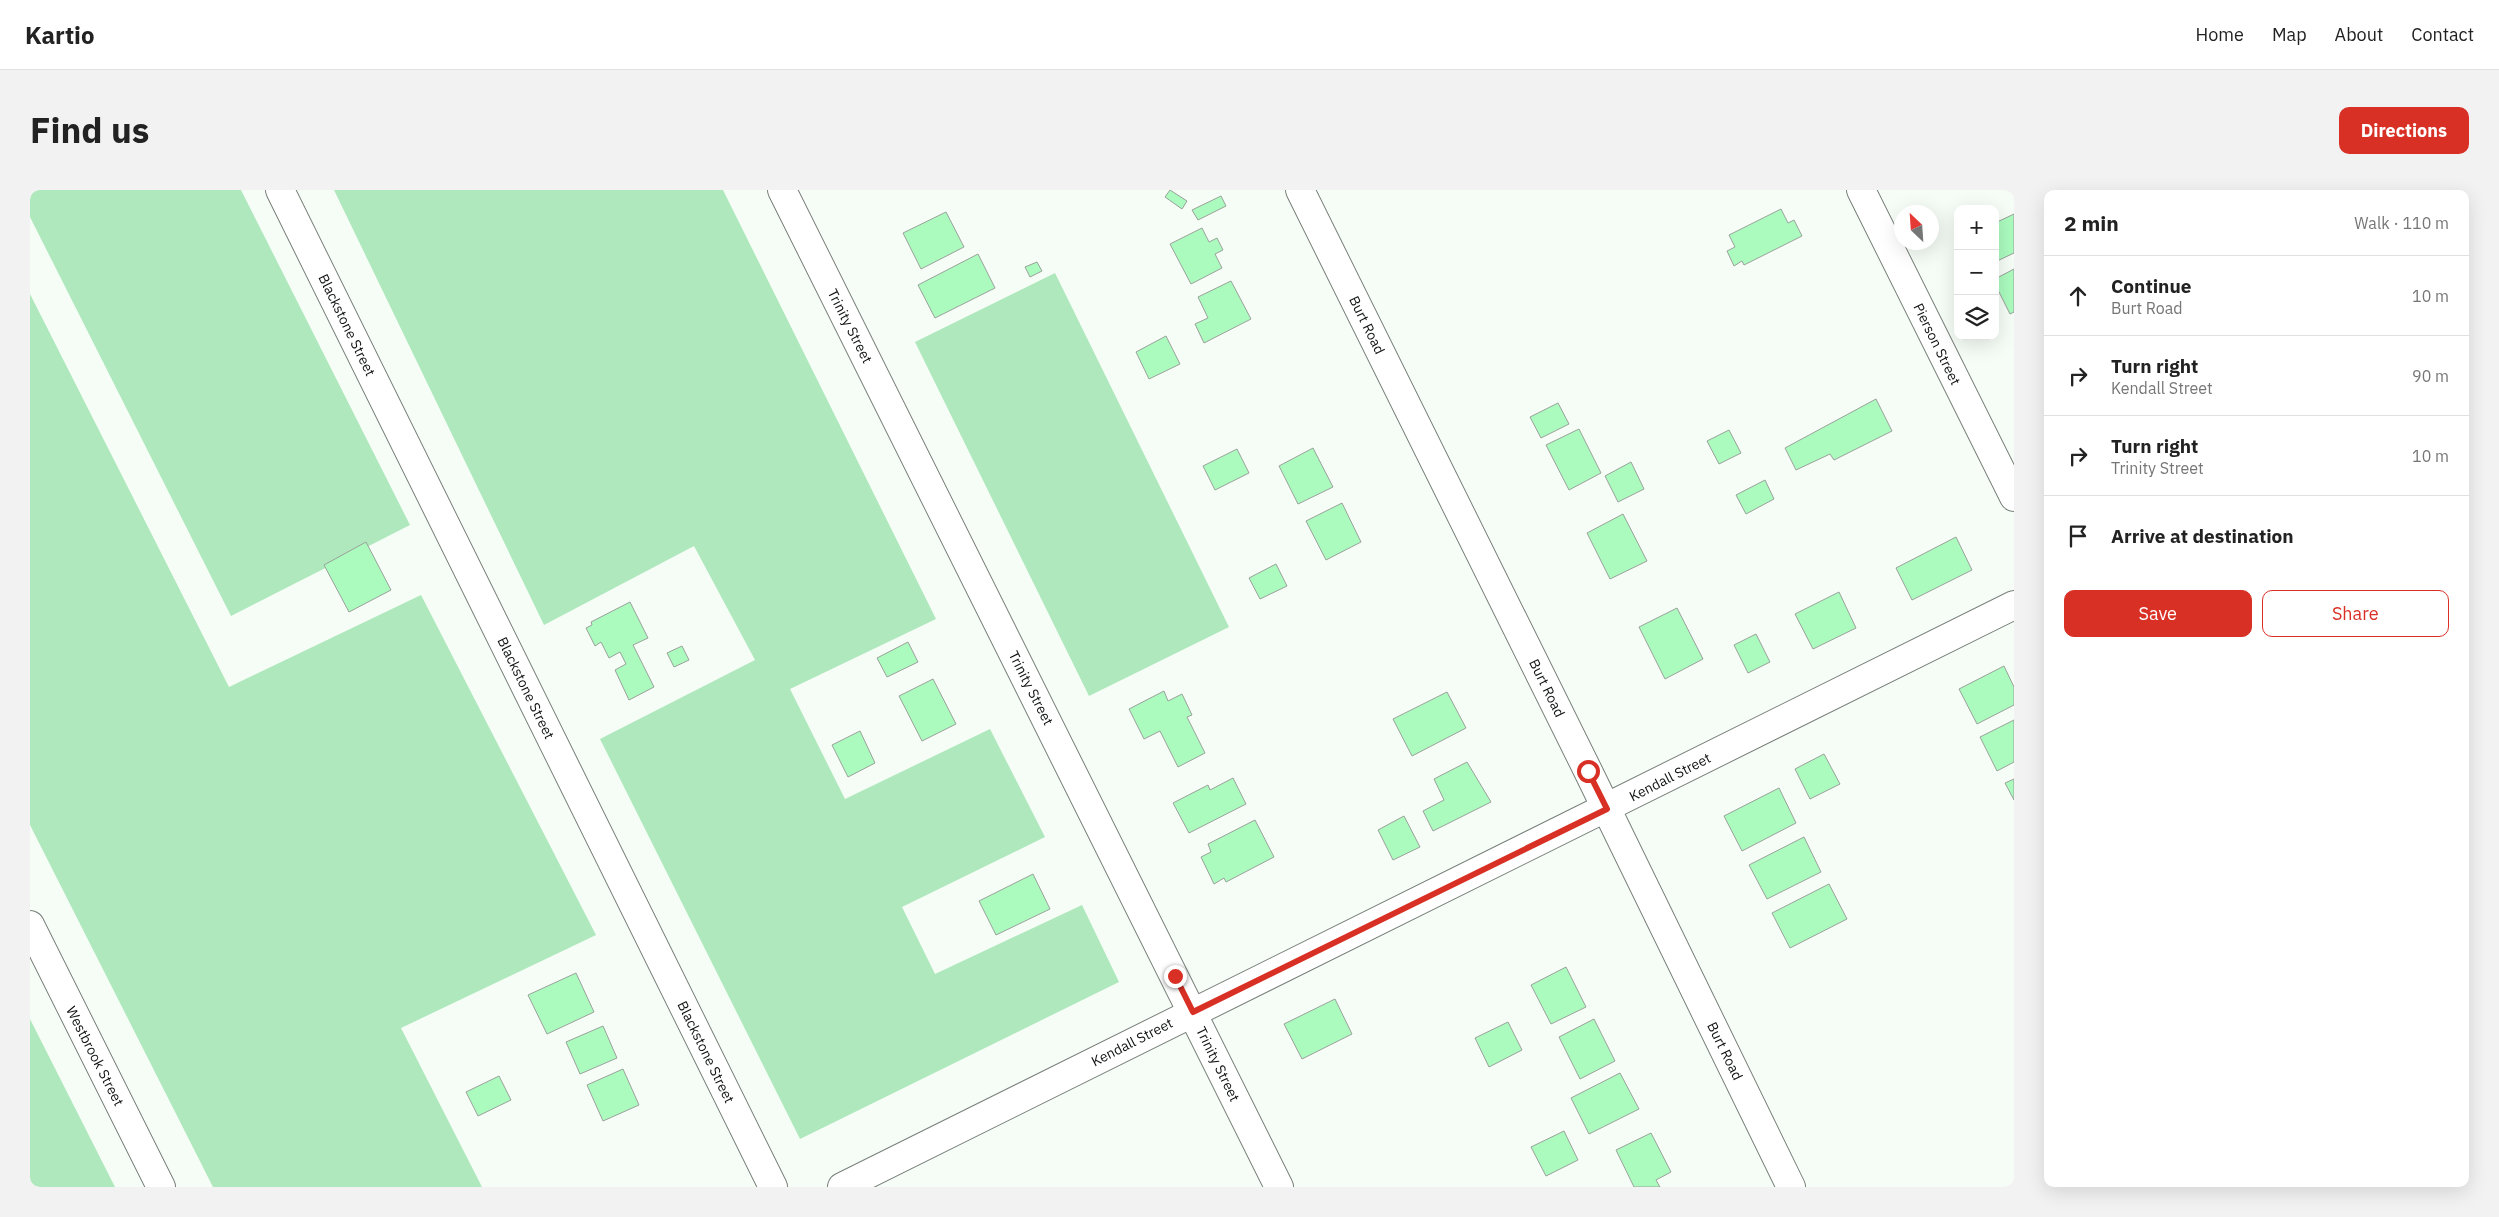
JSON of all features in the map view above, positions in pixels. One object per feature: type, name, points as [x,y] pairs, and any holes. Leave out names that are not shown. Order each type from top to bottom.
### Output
[{"type":"street","name":"Blackstone Street","points":[[280,190],[772,1187]]},
{"type":"street","name":"Trinity Street","points":[[782,190],[1279,1187]]},
{"type":"street","name":"Burt Road","points":[[1300,190],[1607,809],[1791,1187]]},
{"type":"street","name":"Pierson Street","points":[[1861,190],[2014,497]]},
{"type":"street","name":"Kendall Street","points":[[842,1187],[1607,809],[2014,605]]},
{"type":"street","name":"Westbrook Street","points":[[30,925],[161,1187]]},
{"type":"green space","points":[[30,190],[241,190],[410,525],[231,616],[30,217]]},
{"type":"green space","points":[[334,190],[723,190],[936,619],[790,689],[845,799],[990,729],[1045,837],[902,907],[935,974],[1082,905],[1119,982],[800,1139],[600,739],[755,660],[694,546],[544,625]]},
{"type":"green space","points":[[1055,273],[1229,627],[1089,696],[915,342]]},
{"type":"green space","points":[[30,294],[229,687],[421,595],[596,935],[401,1028],[482,1187],[213,1187],[30,825]]},
{"type":"green space","points":[[30,1019],[115,1187],[30,1187]]},
{"type":"building","points":[[1170,190],[1187,201],[1182,209],[1165,197]]},
{"type":"building","points":[[1221,196],[1226,206],[1198,220],[1192,210]]},
{"type":"building","points":[[1781,209],[1788,223],[1794,220],[1802,236],[1744,265],[1742,261],[1734,266],[1727,251],[1735,247],[1729,235]]},
{"type":"building","points":[[946,212],[964,247],[921,269],[903,233]]},
{"type":"building","points":[[2014,214],[2014,253],[1999,260],[1999,250],[1999,221]]},
{"type":"building","points":[[1202,228],[1209,242],[1217,238],[1223,250],[1215,254],[1222,268],[1191,284],[1170,244]]},
{"type":"building","points":[[978,254],[995,288],[935,318],[918,285]]},
{"type":"building","points":[[1037,262],[1042,271],[1030,277],[1025,267]]},
{"type":"building","points":[[2014,269],[2014,312],[2010,314],[1999,292],[1999,277]]},
{"type":"building","points":[[1231,281],[1251,319],[1204,343],[1195,324],[1208,318],[1198,297]]},
{"type":"building","points":[[1166,336],[1180,364],[1149,379],[1136,352]]},
{"type":"building","points":[[1876,399],[1892,431],[1834,460],[1830,454],[1796,470],[1785,448]]},
{"type":"building","points":[[1558,403],[1569,424],[1541,438],[1530,417]]},
{"type":"building","points":[[1579,429],[1601,473],[1569,490],[1546,445]]},
{"type":"building","points":[[1729,430],[1741,453],[1719,464],[1707,441]]},
{"type":"building","points":[[1313,448],[1333,487],[1298,504],[1279,466]]},
{"type":"building","points":[[1237,449],[1249,473],[1215,490],[1203,466]]},
{"type":"building","points":[[1631,462],[1644,489],[1618,502],[1605,476]]},
{"type":"building","points":[[1765,480],[1774,499],[1746,514],[1736,495]]},
{"type":"building","points":[[1342,503],[1361,542],[1326,560],[1306,521]]},
{"type":"building","points":[[1623,514],[1647,561],[1610,579],[1587,533]]},
{"type":"building","points":[[1956,537],[1972,570],[1912,600],[1896,568]]},
{"type":"building","points":[[366,542],[391,590],[349,612],[324,565]]},
{"type":"building","points":[[1276,564],[1287,586],[1260,599],[1249,578]]},
{"type":"building","points":[[1839,592],[1856,628],[1813,649],[1795,614]]},
{"type":"building","points":[[630,602],[648,638],[633,645],[654,687],[629,700],[615,670],[626,664],[620,652],[609,658],[601,642],[595,646],[586,628],[592,625],[591,622]]},
{"type":"building","points":[[1677,608],[1703,659],[1665,679],[1639,627]]},
{"type":"building","points":[[1756,634],[1770,662],[1748,673],[1734,645]]},
{"type":"building","points":[[908,642],[918,662],[887,677],[877,658]]},
{"type":"building","points":[[682,646],[689,660],[674,667],[667,653]]},
{"type":"building","points":[[2004,666],[2014,687],[2014,705],[1977,724],[1959,689]]},
{"type":"building","points":[[933,679],[956,724],[922,741],[899,696]]},
{"type":"building","points":[[1164,691],[1168,701],[1182,694],[1192,715],[1187,717],[1205,753],[1178,767],[1160,731],[1144,739],[1129,709]]},
{"type":"building","points":[[1447,692],[1466,728],[1412,756],[1393,719]]},
{"type":"building","points":[[2014,720],[2014,762],[1997,771],[1980,737]]},
{"type":"building","points":[[860,731],[875,763],[848,777],[832,745]]},
{"type":"building","points":[[1824,754],[1840,784],[1810,799],[1795,769]]},
{"type":"building","points":[[1467,762],[1491,802],[1433,831],[1423,811],[1444,800],[1434,779]]},
{"type":"building","points":[[1233,778],[1246,804],[1189,833],[1173,803],[1208,785],[1210,790]]},
{"type":"building","points":[[2014,779],[2014,800],[2005,783]]},
{"type":"building","points":[[1779,788],[1796,823],[1742,851],[1724,816]]},
{"type":"building","points":[[1404,816],[1420,847],[1393,860],[1378,830]]},
{"type":"building","points":[[1255,820],[1274,857],[1226,882],[1224,878],[1214,884],[1201,857],[1211,852],[1208,844]]},
{"type":"building","points":[[1804,837],[1821,872],[1767,899],[1749,865]]},
{"type":"building","points":[[1033,874],[1050,909],[996,935],[979,901]]},
{"type":"building","points":[[1829,884],[1847,919],[1790,948],[1772,913]]},
{"type":"building","points":[[1566,967],[1586,1007],[1551,1024],[1531,985]]},
{"type":"building","points":[[576,973],[594,1012],[547,1034],[528,995]]},
{"type":"building","points":[[1335,999],[1352,1034],[1302,1059],[1284,1024]]},
{"type":"building","points":[[1594,1019],[1615,1061],[1580,1079],[1559,1037]]},
{"type":"building","points":[[1508,1022],[1522,1050],[1489,1067],[1475,1038]]},
{"type":"building","points":[[603,1026],[617,1058],[580,1074],[566,1042]]},
{"type":"building","points":[[623,1069],[639,1105],[603,1121],[587,1085]]},
{"type":"building","points":[[1620,1073],[1639,1109],[1589,1134],[1571,1098]]},
{"type":"building","points":[[499,1076],[511,1100],[478,1116],[466,1092]]},
{"type":"building","points":[[1564,1131],[1578,1160],[1546,1176],[1531,1147]]},
{"type":"building","points":[[1651,1133],[1671,1172],[1656,1180],[1660,1187],[1634,1187],[1616,1150]]},
{"type":"route","points":[[1175,976],[1193,1012],[1607,809],[1588,771]]}]
